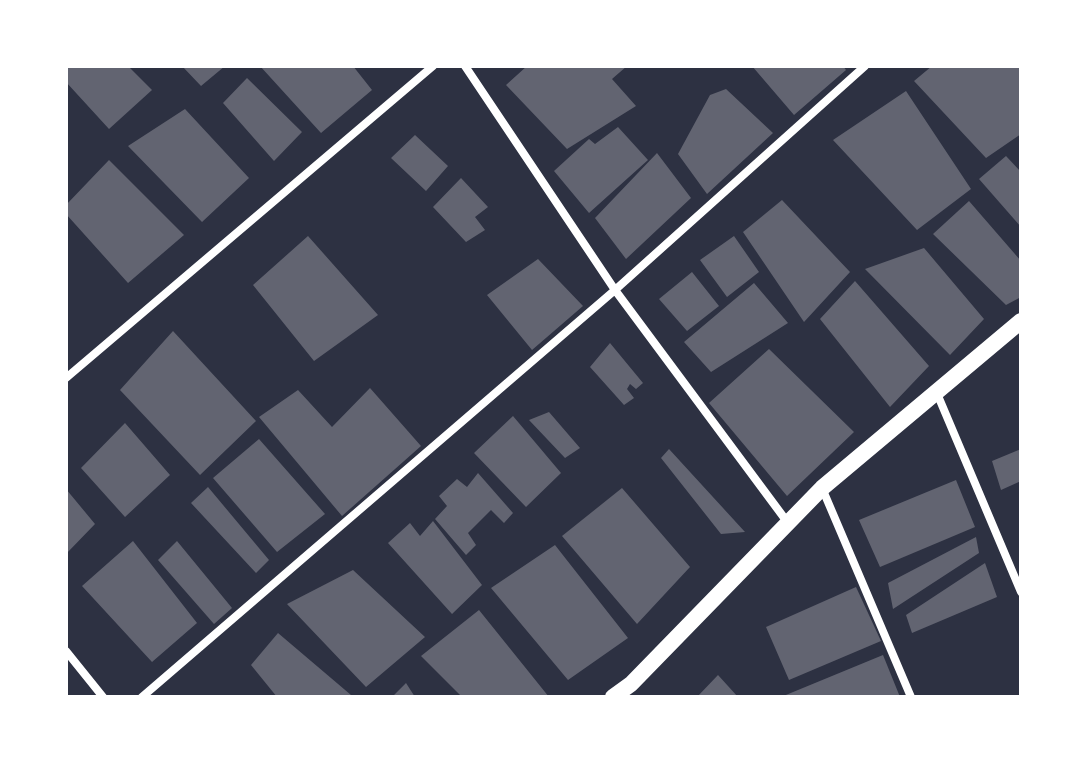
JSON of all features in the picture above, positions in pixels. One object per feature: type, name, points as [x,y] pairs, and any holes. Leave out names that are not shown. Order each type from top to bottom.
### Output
[{"type":"main road","points":[[613,697],[634,690],[822,488],[1021,321]]},
{"type":"street","points":[[66,378],[433,66]]},
{"type":"street","points":[[465,66],[615,290],[788,523]]},
{"type":"street","points":[[142,697],[615,290],[865,66]]},
{"type":"street","points":[[936,391],[1021,592]]},
{"type":"street","points":[[822,488],[911,697]]},
{"type":"street","points":[[66,651],[103,697]]},
{"type":"building","points":[[66,66],[128,66],[152,90],[109,129],[66,82]]},
{"type":"building","points":[[182,66],[225,66],[201,86]]},
{"type":"building","points":[[260,66],[353,66],[372,90],[321,133]]},
{"type":"building","points":[[527,66],[627,66],[612,79],[636,106],[567,149],[506,85]]},
{"type":"building","points":[[752,66],[843,66],[846,70],[794,115]]},
{"type":"building","points":[[932,66],[1021,66],[1021,134],[986,158],[914,81]]},
{"type":"building","points":[[247,78],[302,132],[274,161],[223,103]]},
{"type":"building","points":[[726,89],[773,133],[707,194],[678,154],[710,95]]},
{"type":"building","points":[[906,91],[971,189],[917,230],[833,140]]},
{"type":"building","points":[[185,109],[249,178],[202,222],[128,146]]},
{"type":"building","points":[[618,127],[648,160],[589,213],[554,171],[589,139],[595,144]]},
{"type":"building","points":[[415,135],[448,166],[426,191],[391,158]]},
{"type":"building","points":[[657,153],[691,198],[626,259],[595,218]]},
{"type":"building","points":[[1006,156],[1021,172],[1021,227],[979,179]]},
{"type":"building","points":[[109,160],[184,235],[128,283],[66,214],[66,205]]},
{"type":"building","points":[[461,178],[488,207],[475,217],[485,230],[466,242],[433,207]]},
{"type":"building","points":[[782,200],[850,272],[804,322],[743,232]]},
{"type":"building","points":[[969,201],[1021,261],[1021,297],[1006,305],[933,234]]},
{"type":"building","points":[[308,236],[378,315],[314,361],[253,285]]},
{"type":"building","points":[[734,236],[759,272],[727,297],[700,260]]},
{"type":"building","points":[[924,248],[984,319],[950,355],[865,269]]},
{"type":"building","points":[[538,259],[583,306],[532,350],[487,295]]},
{"type":"building","points":[[692,272],[719,306],[687,331],[659,299]]},
{"type":"building","points":[[855,281],[929,366],[890,407],[820,319]]},
{"type":"building","points":[[754,283],[788,323],[711,372],[684,342]]},
{"type":"building","points":[[173,331],[256,421],[200,475],[120,390]]},
{"type":"building","points":[[610,343],[643,383],[636,389],[630,384],[627,389],[634,398],[624,405],[590,367]]},
{"type":"building","points":[[769,349],[854,432],[787,496],[709,403]]},
{"type":"building","points":[[370,388],[421,446],[342,516],[259,417],[298,390],[332,427]]},
{"type":"building","points":[[549,412],[580,448],[565,458],[529,420]]},
{"type":"building","points":[[513,416],[561,473],[526,507],[474,453]]},
{"type":"building","points":[[125,423],[170,475],[125,517],[81,468]]},
{"type":"building","points":[[259,439],[325,514],[277,552],[213,478]]},
{"type":"building","points":[[669,449],[745,532],[721,534],[661,458]]},
{"type":"building","points":[[1021,449],[1021,481],[1001,490],[992,461]]},
{"type":"building","points":[[478,473],[513,513],[504,523],[491,510],[468,533],[476,545],[466,555],[435,519],[447,506],[439,496],[457,479],[467,487]]},
{"type":"building","points":[[956,480],[975,527],[880,567],[859,520]]},
{"type":"building","points":[[208,487],[269,560],[256,573],[191,503]]},
{"type":"building","points":[[622,488],[690,567],[637,624],[562,536]]},
{"type":"building","points":[[66,489],[95,524],[66,554]]},
{"type":"building","points":[[433,521],[482,585],[452,614],[388,543],[410,523],[420,536]]},
{"type":"building","points":[[976,537],[979,553],[893,609],[888,583]]},
{"type":"building","points":[[133,541],[197,623],[152,662],[82,586]]},
{"type":"building","points":[[177,541],[232,608],[214,624],[158,560]]},
{"type":"building","points":[[555,545],[628,638],[568,680],[491,588]]},
{"type":"building","points":[[985,563],[997,597],[912,633],[906,615]]},
{"type":"building","points":[[353,570],[425,637],[366,687],[287,604]]},
{"type":"building","points":[[856,587],[881,641],[789,680],[766,627]]},
{"type":"building","points":[[479,610],[549,697],[462,697],[421,656]]},
{"type":"building","points":[[278,633],[351,695],[277,697],[251,665]]},
{"type":"building","points":[[883,655],[900,697],[781,697]]},
{"type":"building","points":[[718,675],[738,697],[697,697]]},
{"type":"building","points":[[406,683],[415,697],[392,697]]}]
